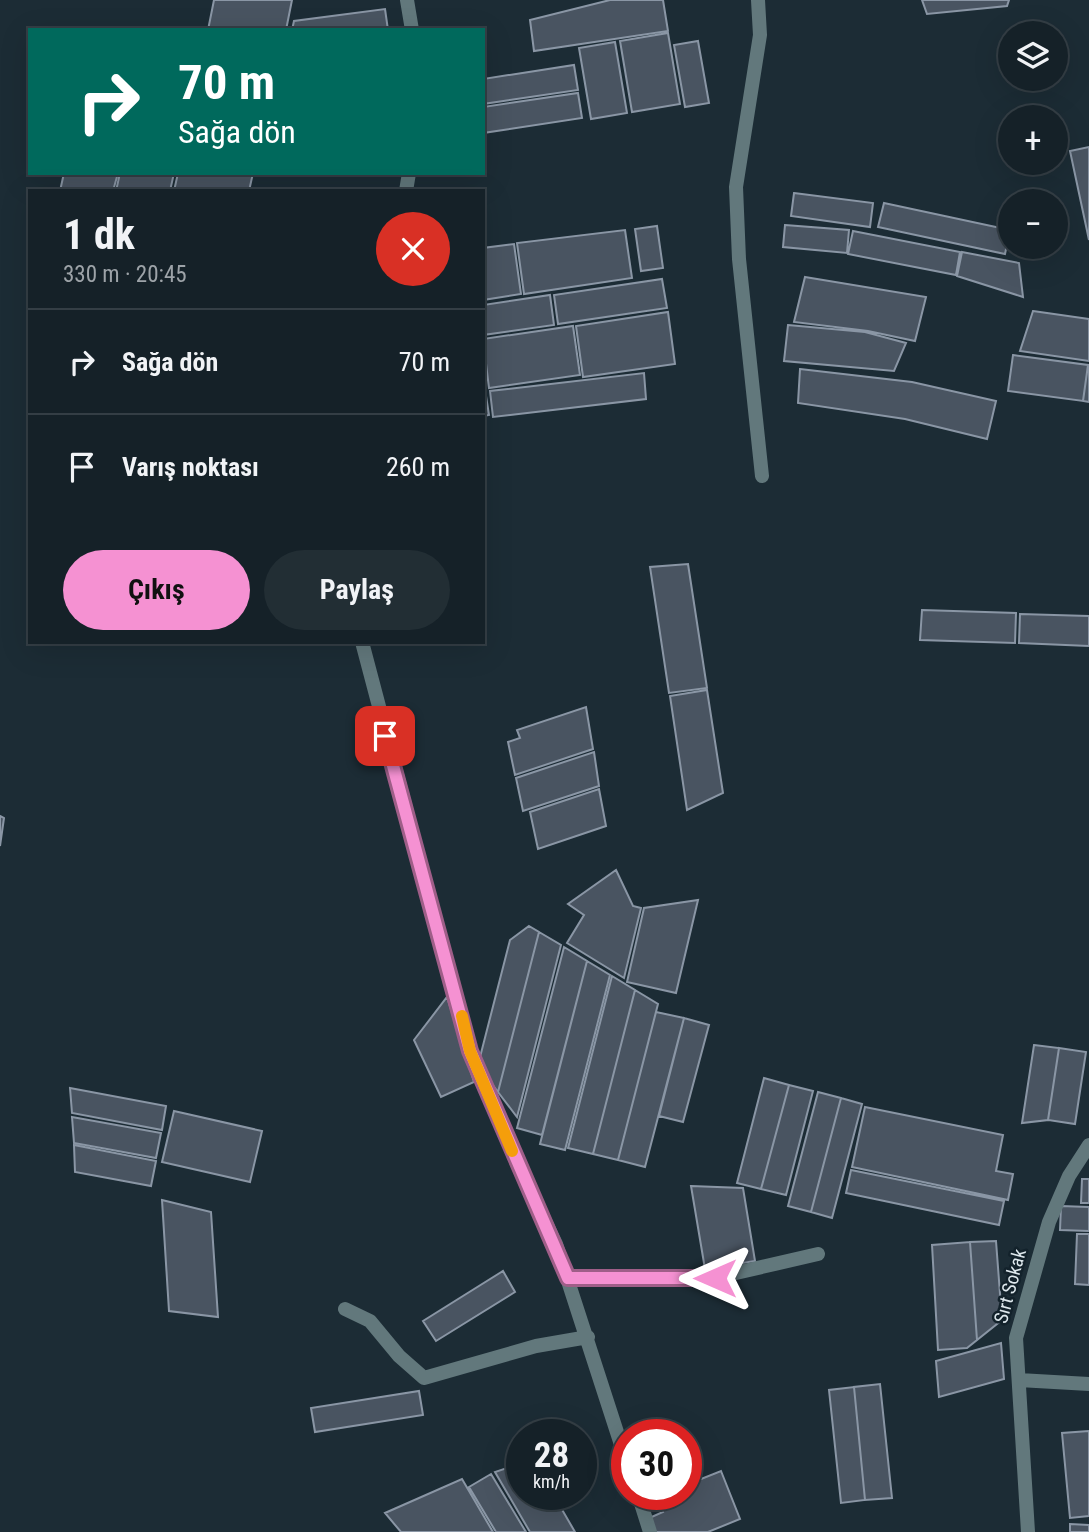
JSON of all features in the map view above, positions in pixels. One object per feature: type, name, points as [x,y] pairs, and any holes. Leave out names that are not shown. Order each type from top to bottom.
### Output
[{"type":"street","points":[[407,0],[412,28]]},
{"type":"street","points":[[758,0],[760,35],[736,187],[739,259],[762,475]]},
{"type":"street","points":[[363,644],[470,1051],[568,1278],[613,1419]]},
{"type":"street","name":"Sırt Sokak","points":[[1028,1532],[1016,1338],[1049,1222],[1069,1176],[1089,1145]]},
{"type":"street","points":[[568,1278],[715,1278],[818,1254]]},
{"type":"street","points":[[345,1309],[370,1321],[399,1356],[424,1378],[536,1346],[588,1337]]},
{"type":"street","points":[[1019,1380],[1089,1384]]},
{"type":"street","points":[[643,1510],[650,1532]]},
{"type":"building","points":[[214,0],[292,0],[286,28],[208,28]]},
{"type":"building","points":[[610,0],[663,0],[668,31],[534,51],[530,20]]},
{"type":"building","points":[[922,0],[1009,0],[1007,6],[927,14]]},
{"type":"building","points":[[385,9],[388,28],[292,28],[294,21]]},
{"type":"building","points":[[668,33],[680,104],[632,112],[620,41]]},
{"type":"building","points":[[698,41],[709,103],[685,107],[674,45]]},
{"type":"building","points":[[615,42],[627,113],[591,119],[579,48]]},
{"type":"building","points":[[574,65],[578,90],[485,104],[485,79]]},
{"type":"building","points":[[578,93],[582,118],[485,133],[485,107]]},
{"type":"building","points":[[1089,147],[1089,240],[1070,151]]},
{"type":"building","points":[[64,175],[117,175],[114,189],[60,189]]},
{"type":"building","points":[[120,175],[174,175],[170,189],[116,189]]},
{"type":"building","points":[[178,175],[253,175],[249,189],[174,189]]},
{"type":"building","points":[[794,193],[873,203],[870,227],[791,216]]},
{"type":"building","points":[[884,203],[998,227],[998,253],[878,227]]},
{"type":"building","points":[[785,225],[849,230],[847,253],[783,247]]},
{"type":"building","points":[[657,226],[663,268],[641,271],[635,229]]},
{"type":"building","points":[[625,230],[632,278],[524,294],[517,243]]},
{"type":"building","points":[[853,231],[960,252],[956,275],[848,254]]},
{"type":"building","points":[[514,244],[521,294],[485,300],[485,248]]},
{"type":"building","points":[[962,252],[1019,263],[1023,297],[957,276]]},
{"type":"building","points":[[805,277],[926,297],[915,341],[868,331],[794,322]]},
{"type":"building","points":[[662,279],[667,308],[558,324],[554,295]]},
{"type":"building","points":[[550,295],[554,325],[485,335],[485,305]]},
{"type":"building","points":[[1033,311],[1089,319],[1089,361],[1020,351]]},
{"type":"building","points":[[668,312],[675,364],[583,377],[576,326]]},
{"type":"building","points":[[788,325],[865,332],[906,343],[894,371],[784,361]]},
{"type":"building","points":[[573,326],[580,375],[489,388],[485,339]]},
{"type":"building","points":[[1013,355],[1088,365],[1083,401],[1008,391]]},
{"type":"building","points":[[1089,365],[1089,402],[1083,401]]},
{"type":"building","points":[[800,369],[912,382],[996,401],[987,439],[905,419],[798,403]]},
{"type":"building","points":[[644,373],[646,399],[493,417],[490,391]]},
{"type":"building","points":[[485,390],[489,415],[485,416]]},
{"type":"building","points":[[688,564],[707,688],[669,693],[650,567]]},
{"type":"building","points":[[922,610],[1016,613],[1015,643],[920,640]]},
{"type":"building","points":[[1020,614],[1089,616],[1089,646],[1019,643]]},
{"type":"building","points":[[707,690],[723,793],[687,810],[670,696]]},
{"type":"building","points":[[586,707],[593,749],[515,775],[508,742],[520,738],[517,730]]},
{"type":"building","points":[[594,752],[599,786],[523,811],[516,778]]},
{"type":"building","points":[[599,789],[606,826],[538,849],[530,812]]},
{"type":"building","points":[[0,816],[4,818],[0,846]]},
{"type":"building","points":[[616,870],[633,906],[641,908],[624,978],[567,943],[584,915],[568,904]]},
{"type":"building","points":[[698,900],[676,993],[627,982],[644,908]]},
{"type":"building","points":[[529,926],[539,932],[498,1092],[478,1065],[510,940]]},
{"type":"building","points":[[539,932],[561,945],[517,1117],[498,1092]]},
{"type":"building","points":[[564,947],[587,961],[542,1135],[517,1128]]},
{"type":"building","points":[[587,961],[610,975],[565,1150],[540,1144]]},
{"type":"building","points":[[612,976],[635,990],[593,1154],[568,1148]]},
{"type":"building","points":[[635,990],[658,1004],[618,1160],[593,1154]]},
{"type":"building","points":[[447,997],[474,1082],[441,1097],[414,1040]]},
{"type":"building","points":[[656,1012],[684,1018],[645,1167],[618,1160]]},
{"type":"building","points":[[684,1018],[709,1025],[683,1122],[659,1116]]},
{"type":"building","points":[[1034,1045],[1059,1048],[1048,1120],[1022,1123]]},
{"type":"building","points":[[1059,1048],[1086,1052],[1075,1124],[1048,1120]]},
{"type":"building","points":[[764,1078],[789,1085],[761,1189],[737,1183]]},
{"type":"building","points":[[789,1085],[813,1091],[786,1195],[761,1189]]},
{"type":"building","points":[[70,1088],[166,1106],[162,1130],[72,1113]]},
{"type":"building","points":[[818,1092],[841,1098],[811,1212],[788,1206]]},
{"type":"building","points":[[841,1098],[862,1104],[832,1218],[811,1212]]},
{"type":"building","points":[[865,1107],[1003,1135],[996,1171],[1013,1174],[1008,1200],[852,1167]]},
{"type":"building","points":[[174,1111],[262,1131],[250,1182],[162,1162]]},
{"type":"building","points":[[72,1117],[161,1133],[156,1158],[74,1143]]},
{"type":"building","points":[[74,1145],[156,1161],[151,1186],[75,1172]]},
{"type":"building","points":[[851,1170],[1004,1201],[999,1225],[846,1193]]},
{"type":"building","points":[[1082,1179],[1089,1179],[1089,1203],[1081,1203]]},
{"type":"building","points":[[691,1186],[743,1188],[755,1261],[705,1269]]},
{"type":"building","points":[[162,1200],[211,1212],[218,1317],[169,1311]]},
{"type":"building","points":[[1061,1206],[1089,1207],[1089,1231],[1060,1230]]},
{"type":"building","points":[[1077,1234],[1089,1234],[1089,1285],[1075,1284]]},
{"type":"building","points":[[996,1241],[1002,1320],[977,1340],[970,1242]]},
{"type":"building","points":[[970,1242],[977,1340],[967,1348],[938,1350],[932,1245]]},
{"type":"building","points":[[503,1271],[515,1292],[436,1341],[423,1321]]},
{"type":"building","points":[[1001,1343],[1004,1379],[939,1397],[936,1361]]},
{"type":"building","points":[[880,1384],[892,1498],[865,1500],[854,1387]]},
{"type":"building","points":[[854,1387],[865,1500],[841,1503],[829,1390]]},
{"type":"building","points":[[419,1391],[423,1415],[315,1432],[311,1408]]},
{"type":"building","points":[[1089,1431],[1089,1516],[1070,1518],[1062,1433]]},
{"type":"building","points":[[506,1468],[506,1491],[495,1472]]},
{"type":"building","points":[[721,1471],[740,1519],[708,1532],[653,1532],[647,1519],[663,1512],[662,1510],[702,1510],[702,1479]]},
{"type":"building","points":[[491,1474],[506,1499],[506,1510],[513,1510],[526,1532],[496,1532],[469,1487]]},
{"type":"building","points":[[462,1479],[493,1532],[401,1532],[385,1513]]},
{"type":"building","points":[[517,1510],[562,1510],[575,1532],[530,1532]]},
{"type":"building","points":[[1070,1524],[1089,1525],[1089,1532],[1070,1532]]},
{"type":"slow traffic","points":[[462,1016],[470,1051],[512,1151]]},
{"type":"route","points":[[385,736],[454,983],[470,1051],[514,1156],[556,1244],[568,1278],[715,1278]]}]
